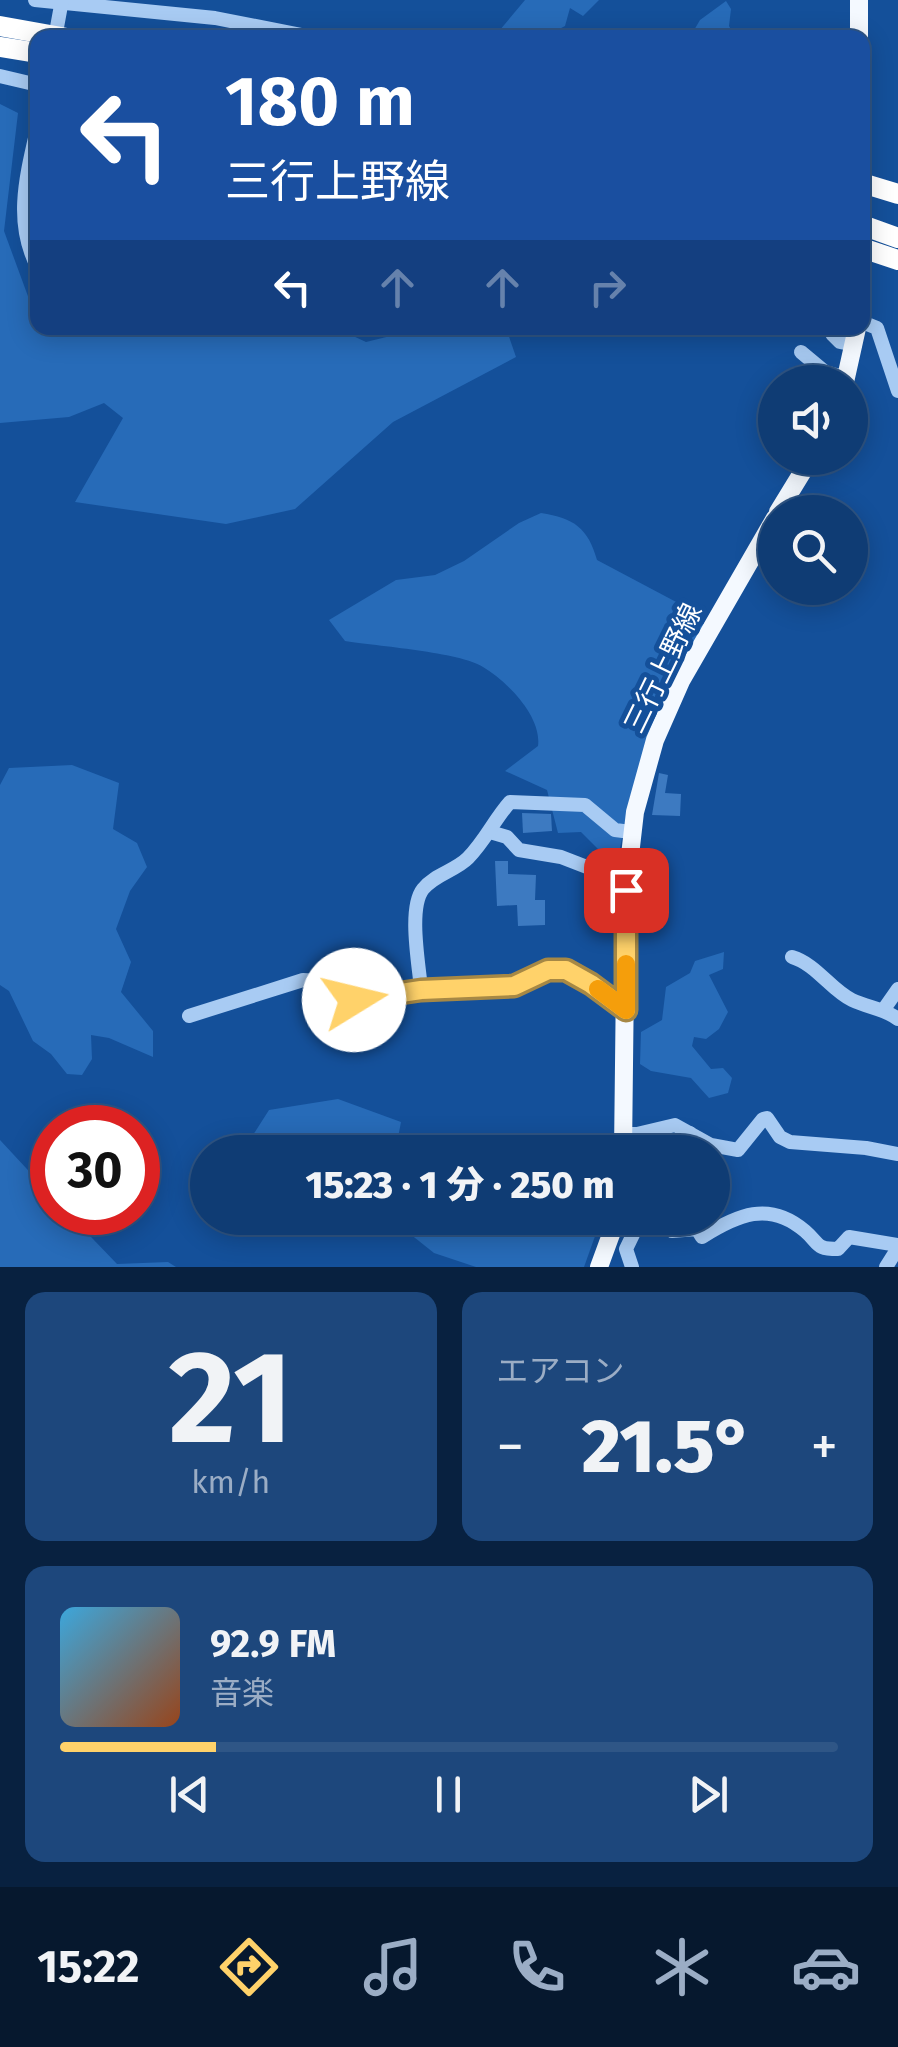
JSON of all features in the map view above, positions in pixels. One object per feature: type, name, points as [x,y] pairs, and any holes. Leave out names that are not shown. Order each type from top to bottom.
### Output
[{"type":"highway","points":[[0,26],[30,31]]},
{"type":"highway","points":[[0,46],[30,52]]},
{"type":"highway","points":[[870,185],[898,194]]},
{"type":"highway","points":[[870,231],[896,252]]},
{"type":"highway","points":[[870,249],[896,252]]},
{"type":"main road","points":[[859,0],[859,30]]},
{"type":"main road","points":[[849,365],[856,336]]},
{"type":"main road","name":"三行上野線","points":[[624,1135],[627,873],[631,832],[655,740],[681,681],[758,548]]},
{"type":"main road","points":[[599,1267],[611,1235]]},
{"type":"street","points":[[34,0],[61,6],[215,18],[276,30]]},
{"type":"street","points":[[0,76],[30,84]]},
{"type":"street","points":[[30,158],[24,183],[26,241],[30,250]]},
{"type":"street","points":[[870,325],[877,328],[898,392]]},
{"type":"street","points":[[833,335],[840,342],[856,336]]},
{"type":"street","points":[[801,352],[817,365]]},
{"type":"street","points":[[421,990],[415,910],[421,891],[439,875],[464,862],[510,802],[585,805],[615,830],[631,832]]},
{"type":"street","points":[[490,832],[507,838],[518,850],[561,857],[592,870],[627,873]]},
{"type":"street","points":[[792,957],[806,963],[852,1000],[884,1009],[898,1019]]},
{"type":"street","points":[[190,1016],[303,980],[320,981],[354,1000],[421,990],[514,986],[548,970],[566,970],[626,1010]]},
{"type":"street","points":[[884,1009],[898,989]]},
{"type":"street","points":[[636,1135],[676,1124],[712,1145],[738,1150],[762,1118],[767,1118],[780,1137],[790,1142],[898,1154]]},
{"type":"street","points":[[730,1223],[751,1212],[765,1213],[788,1220],[808,1233],[818,1247],[838,1249]]},
{"type":"street","points":[[630,1235],[621,1248],[632,1267]]},
{"type":"street","points":[[829,1267],[849,1237],[898,1247],[886,1267]]},
{"type":"shaded area","points":[[525,0],[599,0],[583,16],[570,8],[565,26],[557,30],[500,30]]},
{"type":"shaded area","points":[[726,1],[731,9],[731,30],[694,30],[700,20]]},
{"type":"shaded area","points":[[0,104],[18,113],[4,231],[30,299],[30,335],[351,335],[366,342],[394,335],[508,335],[516,357],[393,422],[295,509],[226,524],[75,502],[123,418],[104,403],[69,417],[0,423]]},
{"type":"shaded area","points":[[541,513],[578,526],[597,560],[680,604],[704,625],[630,797],[619,853],[602,853],[581,832],[558,833],[547,790],[505,771],[538,746],[538,735],[521,701],[493,674],[456,657],[345,641],[329,620],[396,580],[435,575],[464,561],[519,523]]},
{"type":"shaded area","points":[[72,765],[119,783],[113,829],[137,843],[147,867],[130,891],[116,929],[131,962],[121,992],[153,1031],[153,1057],[109,1038],[91,1035],[92,1059],[82,1075],[67,1074],[51,1054],[33,1041],[9,991],[0,985],[0,785],[9,768]]},
{"type":"shaded area","points":[[724,952],[723,969],[709,975],[728,1012],[719,1029],[706,1039],[694,1037],[692,1046],[711,1069],[723,1068],[732,1078],[728,1093],[709,1098],[691,1078],[651,1071],[640,1064],[641,1032],[662,1020],[666,987],[690,973],[695,961]]},
{"type":"shaded area","points":[[338,1099],[401,1122],[398,1135],[253,1135],[269,1110]]},
{"type":"shaded area","points":[[0,1140],[30,1172],[30,1235],[89,1235],[117,1264],[168,1262],[176,1267],[0,1267]]},
{"type":"shaded area","points":[[411,1235],[595,1235],[584,1267],[476,1267],[434,1253]]},
{"type":"building","points":[[659,773],[668,775],[665,793],[681,794],[680,816],[652,815]]},
{"type":"building","points":[[522,813],[551,814],[552,831],[523,833]]},
{"type":"building","points":[[495,861],[508,861],[508,874],[536,875],[535,900],[545,900],[545,925],[518,926],[517,905],[497,906]]},
{"type":"slow traffic","points":[[598,989],[626,1010],[626,964]]},
{"type":"route","points":[[354,1000],[421,990],[514,986],[548,970],[566,970],[626,1010],[626,890]]}]
